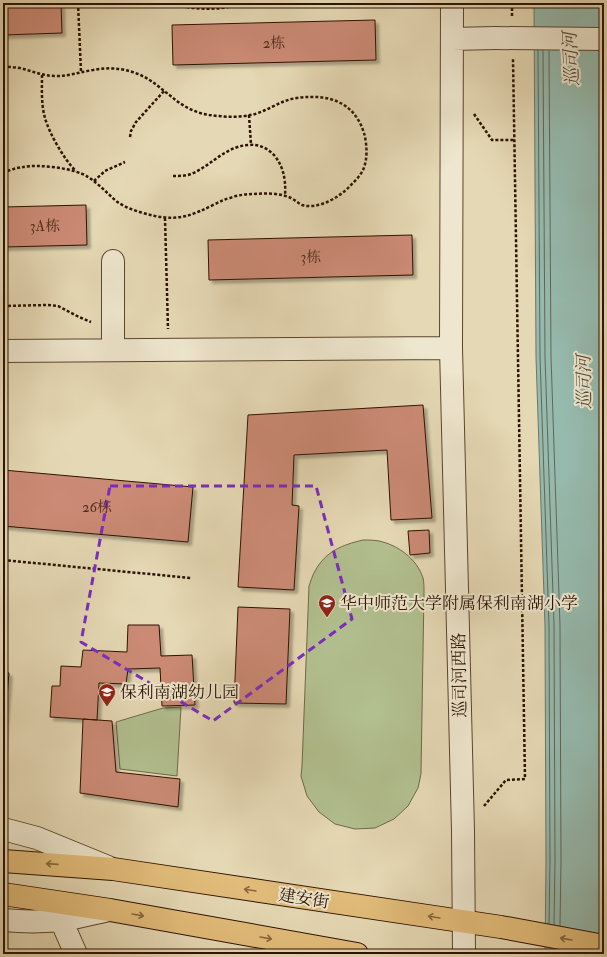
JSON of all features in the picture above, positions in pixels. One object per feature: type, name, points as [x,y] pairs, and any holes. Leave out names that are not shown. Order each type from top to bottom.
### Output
[{"type":"main road","name":"建安街","points":[[3,861],[113,869],[464,922],[604,946]]},
{"type":"main road","points":[[3,894],[110,910],[357,954]]},
{"type":"street","points":[[452,3],[452,39],[604,39]]},
{"type":"street","name":"巡司河西路","points":[[452,39],[451,348],[463,831],[464,954]]},
{"type":"street","points":[[113,262],[113,350]]},
{"type":"street","points":[[3,351],[451,348]]},
{"type":"street","points":[[3,829],[37,838],[113,869]]},
{"type":"street","points":[[3,920],[42,922],[62,920],[110,910]]},
{"type":"street","points":[[62,920],[76,954]]},
{"type":"path","points":[[78,3],[81,73]]},
{"type":"path","points":[[167,3],[184,7],[215,8],[230,7],[242,3]]},
{"type":"path","points":[[512,3],[512,18]]},
{"type":"path","points":[[463,831],[506,780],[525,779],[513,55]]},
{"type":"path","points":[[3,66],[20,68],[48,76],[67,76],[105,68],[126,70],[152,81],[182,104],[194,110],[218,116],[234,117],[249,115],[296,98],[331,98],[349,108],[355,115],[361,125],[366,147],[363,168],[357,179],[344,193],[328,202],[318,205],[303,205],[285,196],[261,193],[239,195],[228,198],[191,215],[172,219],[138,211],[121,204],[86,175],[76,172],[65,169],[32,166],[3,172]]},
{"type":"path","points":[[42,75],[42,99],[45,119],[60,150],[76,172]]},
{"type":"path","points":[[452,82],[492,140],[514,140]]},
{"type":"path","points":[[130,137],[130,131],[136,122],[164,91]]},
{"type":"path","points":[[249,115],[251,145]]},
{"type":"path","points":[[173,176],[188,175],[231,149],[246,145],[259,145],[275,157],[280,164],[284,176],[285,196]]},
{"type":"path","points":[[94,181],[105,171],[125,162]]},
{"type":"path","points":[[161,329],[168,329],[165,218]]},
{"type":"path","points":[[3,306],[58,306],[91,322],[113,327]]},
{"type":"path","points":[[3,560],[191,578]]},
{"type":"highlighted area","points":[[110,486],[316,486],[352,619],[213,721],[81,642]]},
{"type":"green space","points":[[363,540],[379,541],[400,549],[416,565],[423,578],[421,774],[418,788],[408,806],[394,819],[375,828],[355,829],[335,824],[319,812],[307,796],[301,776],[309,586],[315,571],[324,558],[341,547]]},
{"type":"green space","points":[[181,707],[177,776],[120,769],[116,722],[163,708]]},
{"type":"water","name":"巡司河","points":[[534,3],[604,3],[604,954],[545,954],[545,626],[536,357]]},
{"type":"building","points":[[3,3],[61,3],[62,33],[3,35]]},
{"type":"building","points":[[375,20],[376,60],[173,65],[172,25]]},
{"type":"building","points":[[86,205],[87,245],[3,247],[3,207]]},
{"type":"building","points":[[412,235],[413,275],[209,280],[208,240]]},
{"type":"building","points":[[423,405],[432,518],[391,520],[387,450],[294,455],[292,505],[299,506],[294,590],[238,587],[248,415]]},
{"type":"building","points":[[3,470],[193,487],[188,542],[3,526]]},
{"type":"building","points":[[429,530],[430,553],[410,555],[408,531]]},
{"type":"building","points":[[238,607],[290,609],[286,704],[234,703]]},
{"type":"building","points":[[128,625],[159,625],[161,656],[192,655],[195,705],[162,706],[160,668],[128,669],[126,684],[99,683],[97,720],[50,717],[52,686],[60,686],[61,666],[81,667],[83,650],[127,652]]},
{"type":"building","points":[[3,672],[6,672],[3,708]]},
{"type":"building","points":[[6,672],[9,673],[3,745],[3,708]]},
{"type":"building","points":[[83,719],[112,721],[116,772],[180,779],[178,807],[80,793]]},
{"type":"place","name":"华中师范大学附属保利南湖小学","points":[[327,618]]},
{"type":"place","name":"保利南湖幼儿园","points":[[107,707]]}]
